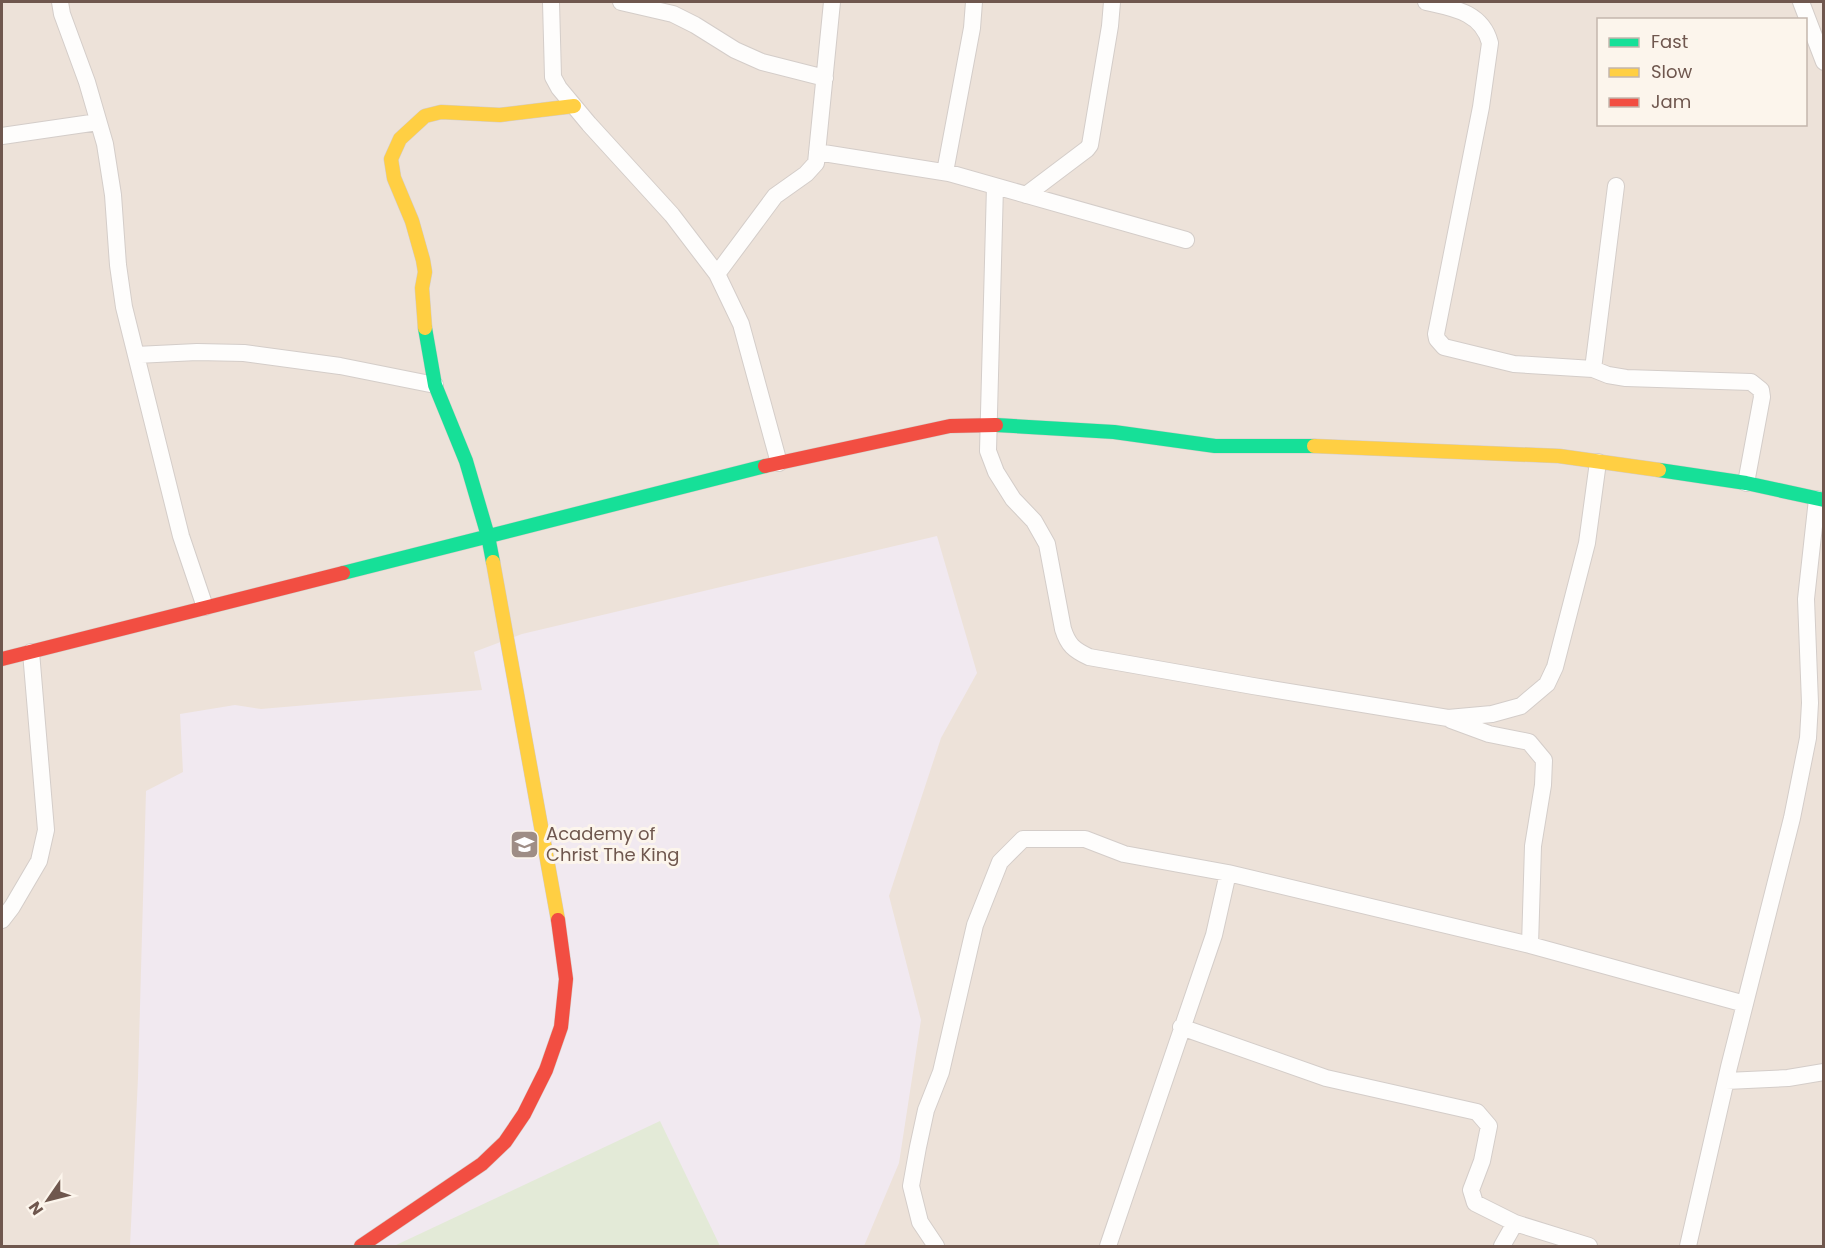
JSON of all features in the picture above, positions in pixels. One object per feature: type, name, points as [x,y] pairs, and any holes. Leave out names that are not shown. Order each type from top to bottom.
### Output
[{"type":"street","points":[[60,2],[105,144],[113,195],[118,265],[124,307],[181,536],[205,607]]},
{"type":"street","points":[[551,2],[553,77],[574,106],[672,215],[717,274],[741,324],[779,463]]},
{"type":"street","points":[[621,2],[673,14],[735,50],[762,62],[825,78]]},
{"type":"street","points":[[717,274],[775,196],[806,174],[816,163],[832,2]]},
{"type":"street","points":[[945,172],[972,28],[974,2]]},
{"type":"street","points":[[1026,195],[1088,149],[1090,145],[1112,2]]},
{"type":"street","points":[[1426,2],[1458,9],[1470,15],[1488,33],[1490,42],[1481,106],[1437,339],[1444,347],[1514,364],[1593,369],[1608,375],[1626,378],[1750,382],[1761,390],[1762,397],[1746,483]]},
{"type":"street","points":[[1801,2],[1824,62]]},
{"type":"street","points":[[361,1246],[482,1164],[505,1142],[524,1114],[546,1070],[561,1027],[566,979],[557,915],[488,536],[466,461],[435,386],[423,319],[422,288],[425,272],[412,221],[390,166],[391,159],[400,139],[425,116],[441,112],[500,115],[574,106]]},
{"type":"street","points":[[2,136],[98,122]]},
{"type":"street","points":[[817,152],[945,172],[1186,240]]},
{"type":"street","points":[[995,186],[988,451],[996,472],[1013,499],[1042,532],[1047,544],[1067,641],[1075,650],[1089,657],[1448,718],[1489,734],[1529,742],[1544,760],[1543,785],[1533,846],[1530,945]]},
{"type":"street","points":[[1593,369],[1616,186]]},
{"type":"street","points":[[136,355],[197,352],[244,353],[340,366],[435,386]]},
{"type":"street","points":[[2,659],[779,463],[950,426],[989,425],[1114,432],[1215,446],[1341,447],[1559,456],[1746,483],[1820,499],[1806,599],[1810,703],[1816,739],[1792,818],[1745,1004],[1690,1246]]},
{"type":"street","points":[[1448,718],[1492,714],[1521,706],[1547,684],[1558,657],[1587,543],[1598,462]]},
{"type":"street","points":[[2,920],[39,861],[46,830],[31,652]]},
{"type":"street","points":[[936,1246],[920,1222],[911,1186],[926,1110],[941,1072],[975,925],[1000,862],[1023,839],[1085,839],[1124,854],[1228,873],[1530,945],[1745,1004]]},
{"type":"street","points":[[1108,1246],[1214,935],[1228,873]]},
{"type":"street","points":[[1181,1027],[1326,1078],[1477,1112],[1490,1126],[1482,1161],[1471,1190],[1475,1203],[1515,1223],[1589,1246]]},
{"type":"street","points":[[1726,1081],[1788,1078],[1824,1072]]},
{"type":"street","points":[[1502,1246],[1515,1223]]},
{"type":"shaded area","points":[[2,2],[1823,2],[1823,1246],[2,1246]]},
{"type":"shaded area","name":"Academy of Christ The King","points":[[937,536],[977,673],[941,738],[889,896],[921,1020],[899,1163],[864,1246],[130,1246],[138,1078],[146,791],[183,772],[180,714],[235,705],[261,709],[482,690],[474,652],[522,634]]},
{"type":"green space","points":[[660,1121],[720,1246],[394,1246]]},
{"type":"traffic: fast","points":[[425,328],[435,385],[466,461],[488,536],[493,562]]},
{"type":"traffic: fast","points":[[996,425],[1114,432],[1215,446],[1314,446]]},
{"type":"traffic: fast","points":[[343,573],[765,466]]},
{"type":"traffic: fast","points":[[1659,470],[1746,483],[1824,500]]},
{"type":"traffic: slow","points":[[425,328],[422,288],[425,272],[423,260],[412,221],[394,178],[391,159],[400,139],[425,116],[441,112],[500,115],[574,106]]},
{"type":"traffic: slow","points":[[1314,446],[1559,456],[1659,470]]},
{"type":"traffic: slow","points":[[493,562],[558,920]]},
{"type":"traffic: jam","points":[[765,466],[950,426],[996,425]]},
{"type":"traffic: jam","points":[[2,659],[343,573]]},
{"type":"traffic: jam","points":[[361,1246],[482,1164],[505,1142],[524,1114],[546,1070],[561,1027],[566,979],[558,920]]},
{"type":"place","name":"Academy of Christ The King","points":[[525,844]]}]
